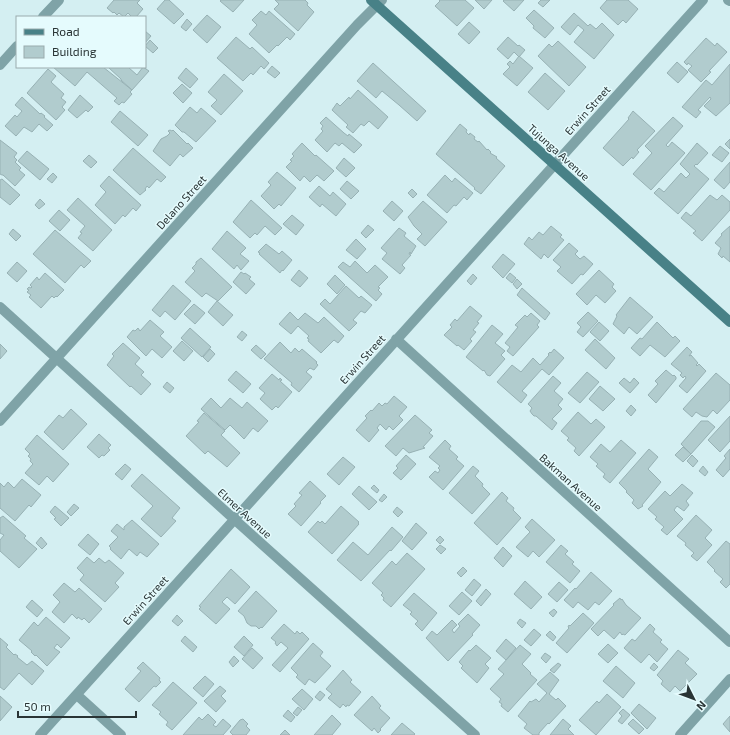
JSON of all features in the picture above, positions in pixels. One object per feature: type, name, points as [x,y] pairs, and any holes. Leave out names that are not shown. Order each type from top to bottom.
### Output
[{"type":"street","points":[[44,16],[59,0]]},
{"type":"street","name":"Erwin Street","points":[[40,735],[703,0]]},
{"type":"street","name":"Tujunga Avenue","points":[[376,2],[730,322]]},
{"type":"street","name":"Delano Street","points":[[0,421],[357,25],[376,2]]},
{"type":"street","points":[[0,65],[16,47]]},
{"type":"street","name":"Elmer Avenue","points":[[0,307],[475,735]]},
{"type":"street","name":"Bakman Avenue","points":[[396,339],[730,642]]},
{"type":"street","points":[[680,735],[730,680]]},
{"type":"street","points":[[77,695],[121,735]]},
{"type":"building","points":[[114,0],[140,0],[137,3],[143,9],[137,16],[131,16],[128,13],[123,16],[119,13],[117,15],[114,12],[113,13],[107,8]]},
{"type":"building","points":[[165,0],[169,0],[184,14],[174,24],[157,9]]},
{"type":"building","points":[[244,0],[233,12],[220,1]]},
{"type":"building","points":[[275,0],[305,0],[308,3],[307,5],[314,12],[298,31],[274,9],[279,4]]},
{"type":"building","points":[[439,0],[465,0],[474,8],[457,26],[435,6],[440,1]]},
{"type":"building","points":[[475,0],[492,0],[484,9]]},
{"type":"building","points":[[524,0],[514,11],[503,1]]},
{"type":"building","points":[[541,0],[550,0],[543,7],[538,3]]},
{"type":"building","points":[[607,0],[628,0],[638,9],[626,23],[623,20],[618,25],[600,8]]},
{"type":"building","points":[[534,10],[554,28],[545,38],[533,28],[534,26],[526,18]]},
{"type":"building","points":[[261,11],[266,15],[269,11],[295,34],[290,40],[287,37],[269,53],[249,34],[257,25],[252,20]]},
{"type":"building","points":[[574,13],[588,26],[590,24],[596,29],[602,23],[614,35],[594,59],[574,42],[584,30],[578,25],[570,35],[561,27]]},
{"type":"building","points":[[207,15],[221,27],[207,43],[193,30]]},
{"type":"building","points":[[187,19],[192,24],[186,31],[181,27]]},
{"type":"building","points":[[469,22],[480,32],[469,44],[458,34]]},
{"type":"building","points":[[146,32],[151,36],[146,42]]},
{"type":"building","points":[[236,37],[250,49],[252,47],[269,63],[264,69],[261,66],[253,75],[251,73],[243,81],[217,58]]},
{"type":"building","points":[[508,37],[525,50],[519,57],[514,52],[508,59],[497,49]]},
{"type":"building","points":[[706,38],[715,46],[717,43],[727,52],[701,82],[688,70],[692,66],[688,63],[687,65],[684,62]]},
{"type":"building","points":[[150,40],[158,48],[153,53],[146,47]]},
{"type":"building","points":[[558,41],[586,67],[569,86],[538,56],[549,44],[552,47]]},
{"type":"building","points":[[519,56],[533,68],[517,86],[503,74],[510,67],[507,64],[510,61],[513,64]]},
{"type":"building","points":[[677,62],[688,72],[678,83],[667,73]]},
{"type":"building","points":[[373,63],[426,111],[417,121],[382,91],[376,98],[357,81]]},
{"type":"building","points":[[730,64],[730,103],[716,116],[704,106],[711,99],[710,97],[698,110],[701,112],[696,118],[682,107],[706,80],[712,85]]},
{"type":"building","points":[[272,66],[280,73],[275,78],[267,72]]},
{"type":"building","points":[[54,68],[104,68],[132,90],[130,92],[132,94],[124,103],[122,102],[119,105],[114,101],[117,98],[87,72],[75,86]]},
{"type":"building","points":[[109,68],[129,68],[137,75],[142,68],[149,71],[132,90]]},
{"type":"building","points":[[186,68],[198,79],[190,88],[178,78]]},
{"type":"building","points":[[48,69],[56,76],[51,82],[64,94],[61,98],[66,102],[62,107],[65,110],[56,120],[27,93]]},
{"type":"building","points":[[545,73],[565,91],[548,110],[528,92]]},
{"type":"building","points":[[224,74],[243,91],[221,115],[211,106],[217,100],[208,92]]},
{"type":"building","points":[[182,84],[192,93],[183,103],[173,93]]},
{"type":"building","points":[[358,90],[388,117],[378,129],[369,121],[364,126],[361,124],[353,133],[346,127],[348,125],[332,110],[337,103],[340,106],[349,97],[350,99]]},
{"type":"building","points":[[80,95],[93,107],[88,112],[86,110],[77,118],[68,110]]},
{"type":"building","points":[[22,97],[40,114],[41,113],[45,116],[44,117],[53,125],[47,131],[39,124],[32,132],[24,127],[16,136],[5,126],[15,115],[17,117],[22,111],[15,105]]},
{"type":"building","points":[[190,107],[197,113],[201,108],[216,121],[196,142],[175,125]]},
{"type":"building","points":[[120,111],[148,135],[138,146],[111,122]]},
{"type":"building","points":[[633,111],[655,131],[637,150],[639,152],[633,159],[632,157],[623,166],[603,148],[629,119],[628,118]]},
{"type":"building","points":[[326,117],[344,133],[348,136],[349,134],[362,145],[354,153],[342,143],[339,146],[335,143],[327,152],[315,140],[323,131],[321,129],[323,126],[320,123]]},
{"type":"building","points":[[673,117],[683,126],[666,145],[668,147],[672,142],[685,153],[651,190],[633,174],[652,153],[645,146]]},
{"type":"building","points":[[460,124],[467,130],[466,132],[469,135],[470,133],[475,137],[474,139],[478,142],[479,141],[505,166],[481,194],[436,154]]},
{"type":"building","points":[[173,130],[193,148],[183,157],[180,154],[170,166],[153,151],[161,139],[170,133],[168,131]]},
{"type":"building","points":[[730,139],[730,149],[725,144]]},
{"type":"building","points":[[0,140],[17,153],[14,157],[17,160],[15,162],[21,168],[19,170],[25,175],[15,186],[0,174]]},
{"type":"building","points":[[302,143],[315,156],[316,155],[334,171],[324,181],[317,175],[310,182],[304,176],[300,181],[286,167],[292,161],[290,160],[294,156],[292,154]]},
{"type":"building","points":[[697,143],[708,153],[697,165],[696,164],[694,166],[709,179],[678,214],[654,193],[659,188],[664,192],[681,173],[686,178],[690,174],[680,164]]},
{"type":"building","points":[[720,146],[729,153],[722,162],[712,155]]},
{"type":"building","points":[[133,148],[166,177],[161,182],[157,179],[149,188],[147,186],[145,189],[146,190],[140,195],[113,170]]},
{"type":"building","points":[[27,151],[49,169],[40,180],[18,161]]},
{"type":"building","points":[[89,155],[97,162],[91,168],[83,161]]},
{"type":"building","points":[[344,158],[355,168],[346,177],[336,168]]},
{"type":"building","points":[[730,162],[730,182],[724,189],[714,180]]},
{"type":"building","points":[[277,172],[296,188],[281,206],[279,204],[274,209],[261,196],[271,185],[268,182]]},
{"type":"building","points":[[53,173],[57,177],[52,183],[47,179]]},
{"type":"building","points":[[445,175],[452,182],[455,178],[473,193],[467,200],[464,197],[447,213],[427,195]]},
{"type":"building","points":[[109,176],[141,205],[136,211],[133,208],[125,217],[123,215],[115,224],[95,205],[106,192],[100,186]]},
{"type":"building","points":[[2,179],[20,195],[10,205],[0,197],[0,180]]},
{"type":"building","points":[[347,181],[359,191],[351,199],[340,189]]},
{"type":"building","points":[[319,186],[330,196],[333,192],[346,204],[336,216],[322,204],[320,207],[309,197]]},
{"type":"building","points":[[412,189],[417,194],[413,198],[408,193]]},
{"type":"building","points":[[710,195],[717,200],[722,195],[730,202],[730,210],[702,241],[693,233],[696,231],[681,218],[686,212],[691,216]]},
{"type":"building","points":[[78,198],[112,230],[93,251],[78,238],[82,233],[80,232],[85,226],[67,210]]},
{"type":"building","points":[[40,199],[45,204],[39,209],[35,205]]},
{"type":"building","points":[[251,200],[282,228],[275,235],[265,226],[257,235],[255,233],[250,238],[233,222]]},
{"type":"building","points":[[392,201],[403,211],[394,221],[383,211]]},
{"type":"building","points":[[423,201],[447,222],[425,246],[417,239],[422,234],[408,217]]},
{"type":"building","points":[[59,210],[70,220],[60,231],[49,221]]},
{"type":"building","points":[[292,215],[304,225],[296,235],[283,224]]},
{"type":"building","points":[[368,225],[374,230],[366,238],[361,233]]},
{"type":"building","points":[[551,226],[562,235],[560,237],[564,240],[548,258],[544,254],[541,259],[524,244],[529,237],[532,240],[539,232],[543,235]]},
{"type":"building","points":[[730,226],[730,262],[718,254],[721,248],[715,243],[722,235],[721,234]]},
{"type":"building","points":[[399,228],[406,233],[404,236],[416,246],[411,254],[410,252],[409,254],[411,255],[402,265],[405,268],[400,274],[382,259],[387,253],[381,248]]},
{"type":"building","points":[[13,229],[21,236],[16,241],[9,234]]},
{"type":"building","points":[[55,230],[91,261],[84,268],[81,265],[65,283],[33,254]]},
{"type":"building","points":[[227,231],[246,248],[240,254],[249,261],[241,270],[237,265],[234,269],[212,249]]},
{"type":"building","points":[[356,239],[366,249],[357,259],[346,250]]},
{"type":"building","points":[[569,243],[578,251],[575,254],[580,259],[584,256],[593,264],[572,284],[557,271],[561,267],[553,260]]},
{"type":"building","points":[[266,244],[279,254],[282,251],[292,260],[280,273],[258,252]]},
{"type":"building","points":[[503,254],[515,264],[503,278],[492,267]]},
{"type":"building","points":[[201,258],[232,287],[218,301],[206,293],[202,297],[185,282],[195,271],[192,268]]},
{"type":"building","points":[[355,261],[367,273],[375,265],[388,277],[378,287],[380,288],[378,290],[382,294],[376,301],[338,267],[343,262],[350,267]]},
{"type":"building","points":[[17,262],[27,271],[17,282],[7,273]]},
{"type":"building","points":[[299,270],[308,278],[300,287],[291,280]]},
{"type":"building","points":[[599,270],[614,284],[612,287],[616,291],[605,303],[596,295],[587,305],[576,294]]},
{"type":"building","points":[[241,272],[251,277],[249,279],[255,284],[246,294],[233,282]]},
{"type":"building","points":[[45,273],[64,290],[57,297],[56,296],[54,298],[52,296],[41,308],[29,297],[31,295],[27,292],[29,290],[27,289],[32,287],[30,285],[37,277],[39,280]]},
{"type":"building","points":[[510,273],[516,278],[512,283],[506,278]]},
{"type":"building","points":[[473,274],[477,278],[471,285],[467,281]]},
{"type":"building","points":[[335,275],[345,285],[337,294],[327,284]]},
{"type":"building","points":[[517,279],[522,284],[517,289],[513,284]]},
{"type":"building","points":[[173,285],[191,301],[175,320],[165,311],[160,317],[152,310]]},
{"type":"building","points":[[346,286],[359,298],[361,296],[372,305],[365,313],[361,311],[353,320],[357,323],[349,331],[320,304],[325,299],[330,304]]},
{"type":"building","points":[[522,288],[550,313],[545,320],[517,295]]},
{"type":"building","points":[[630,297],[653,317],[637,334],[629,327],[624,334],[613,324],[617,316],[616,315]]},
{"type":"building","points":[[217,301],[233,315],[223,326],[208,312]]},
{"type":"building","points":[[194,304],[205,313],[195,324],[184,314]]},
{"type":"building","points":[[470,306],[482,316],[477,322],[479,323],[473,330],[476,332],[470,339],[472,341],[464,350],[444,335],[452,327],[450,325],[455,319],[457,321]]},
{"type":"building","points":[[290,312],[298,320],[305,313],[318,323],[324,317],[344,336],[338,343],[334,340],[321,353],[308,341],[309,339],[307,338],[309,336],[298,326],[291,334],[279,324]]},
{"type":"building","points":[[588,312],[598,321],[583,337],[577,332],[581,327],[577,323]]},
{"type":"building","points":[[531,313],[540,321],[537,325],[539,327],[513,356],[507,351],[510,347],[505,343],[518,327],[515,325],[525,315],[527,317]]},
{"type":"building","points":[[150,320],[164,332],[160,336],[172,347],[162,358],[152,349],[146,356],[127,337],[133,330],[135,331],[138,328],[140,331]]},
{"type":"building","points":[[599,322],[609,331],[600,341],[590,332]]},
{"type":"building","points":[[657,322],[673,338],[675,336],[680,341],[665,357],[650,345],[640,356],[631,348],[640,338],[642,339]]},
{"type":"building","points":[[492,325],[503,334],[495,343],[505,351],[501,355],[505,359],[490,376],[466,357]]},
{"type":"building","points":[[190,328],[211,347],[202,357],[181,338]]},
{"type":"building","points":[[242,331],[247,335],[242,341],[237,337]]},
{"type":"building","points":[[595,339],[615,358],[606,369],[585,350]]},
{"type":"building","points":[[182,341],[193,351],[184,361],[173,351]]},
{"type":"building","points":[[280,342],[291,353],[295,348],[299,352],[302,349],[317,362],[316,363],[318,365],[314,370],[310,368],[306,372],[312,377],[299,392],[291,385],[292,383],[264,359]]},
{"type":"building","points":[[123,343],[140,358],[135,364],[144,372],[141,375],[151,384],[141,395],[131,386],[130,387],[107,365],[114,356],[112,354]]},
{"type":"building","points":[[0,344],[7,351],[0,359]]},
{"type":"building","points":[[256,345],[266,354],[261,359],[251,350]]},
{"type":"building","points":[[687,347],[692,352],[689,356],[691,355],[698,363],[696,365],[697,366],[699,364],[706,371],[687,393],[679,386],[686,378],[685,376],[683,378],[680,375],[682,373],[671,364]]},
{"type":"building","points":[[210,349],[215,354],[208,362],[203,357]]},
{"type":"building","points":[[554,349],[564,358],[549,375],[542,369],[522,391],[527,395],[521,403],[497,382],[512,365],[521,372],[533,358],[540,365],[549,355],[548,354]]},
{"type":"building","points":[[666,370],[673,376],[674,375],[676,379],[656,403],[648,395],[658,384],[655,381]]},
{"type":"building","points":[[236,371],[251,384],[243,393],[228,380]]},
{"type":"building","points":[[587,372],[599,382],[580,403],[568,393]]},
{"type":"building","points":[[716,373],[730,385],[730,400],[717,414],[713,410],[707,417],[696,412],[692,417],[683,409]]},
{"type":"building","points":[[272,374],[279,380],[280,378],[282,380],[280,381],[292,392],[278,408],[276,406],[272,410],[260,399],[265,393],[259,388]]},
{"type":"building","points":[[553,376],[561,383],[554,391],[563,399],[558,405],[562,409],[552,419],[557,423],[552,430],[532,414],[530,411],[532,408],[528,404]]},
{"type":"building","points":[[624,378],[630,383],[634,378],[639,383],[630,393],[619,383]]},
{"type":"building","points":[[167,382],[174,388],[170,393],[163,387]]},
{"type":"building","points":[[600,386],[615,399],[603,411],[589,399]]},
{"type":"building","points":[[394,396],[407,407],[399,416],[403,420],[393,430],[389,426],[386,430],[380,424],[377,428],[379,430],[369,442],[356,430],[367,418],[365,416],[371,410],[372,411],[379,403],[382,406],[385,403],[387,404]]},
{"type":"building","points":[[211,398],[221,408],[230,398],[242,408],[247,402],[268,421],[258,432],[253,428],[244,439],[230,425],[225,430],[201,409]]},
{"type":"building","points":[[631,405],[636,410],[631,416],[626,411]]},
{"type":"building","points":[[71,409],[87,424],[63,450],[44,432],[59,415],[63,418]]},
{"type":"building","points":[[578,412],[591,424],[596,419],[605,427],[579,456],[574,451],[576,448],[567,440],[569,438],[561,431]]},
{"type":"building","points":[[204,413],[225,431],[221,435],[240,453],[227,467],[208,451],[205,454],[186,436],[199,422],[197,421]]},
{"type":"building","points":[[415,415],[432,430],[429,433],[433,436],[423,447],[425,448],[409,453],[403,448],[396,456],[385,446]]},
{"type":"building","points":[[730,416],[730,441],[720,452],[708,440]]},
{"type":"building","points":[[701,421],[708,421],[715,427],[691,454],[681,444]]},
{"type":"building","points":[[99,434],[111,445],[108,448],[110,450],[104,456],[102,455],[99,458],[87,447]]},
{"type":"building","points":[[37,435],[69,464],[53,482],[47,476],[39,485],[25,473],[33,464],[28,456],[30,454],[25,449]]},
{"type":"building","points":[[445,440],[451,446],[449,449],[458,457],[456,459],[464,466],[443,490],[429,477],[435,471],[438,473],[440,470],[438,468],[440,466],[429,457]]},
{"type":"building","points":[[621,440],[636,453],[610,483],[603,477],[605,474],[596,466],[598,464],[590,457],[601,444],[610,452]]},
{"type":"building","points":[[683,447],[691,454],[683,462],[675,455]]},
{"type":"building","points":[[649,449],[658,457],[648,469],[661,482],[642,505],[643,506],[638,509],[632,503],[634,500],[619,483]]},
{"type":"building","points":[[730,449],[730,469],[723,477],[716,470],[726,458],[724,456]]},
{"type":"building","points":[[406,455],[416,464],[401,480],[393,473],[398,468],[396,466]]},
{"type":"building","points":[[692,455],[698,461],[693,467],[687,461]]},
{"type":"building","points":[[343,457],[355,467],[339,485],[327,474]]},
{"type":"building","points":[[125,464],[131,469],[122,480],[115,474]]},
{"type":"building","points":[[473,466],[479,471],[475,476],[490,494],[472,514],[449,493]]},
{"type":"building","points":[[703,466],[708,472],[705,476],[699,471]]},
{"type":"building","points":[[142,474],[180,508],[172,518],[176,521],[161,537],[141,519],[153,506],[131,486]]},
{"type":"building","points":[[22,479],[41,495],[31,507],[29,505],[15,521],[0,508],[0,483],[4,487],[8,482],[14,488]]},
{"type":"building","points":[[310,481],[326,496],[301,526],[288,514],[296,506],[294,504],[302,495],[299,493]]},
{"type":"building","points":[[682,484],[693,493],[686,501],[689,505],[684,511],[677,506],[674,510],[683,519],[667,535],[661,530],[664,527],[655,519],[657,517],[648,509],[665,491],[670,496]]},
{"type":"building","points":[[374,485],[379,490],[377,493],[371,488]]},
{"type":"building","points":[[359,486],[377,502],[369,510],[352,494]]},
{"type":"building","points":[[502,492],[508,498],[506,501],[514,508],[513,510],[521,518],[497,545],[474,523]]},
{"type":"building","points":[[384,494],[387,497],[382,502],[379,500]]},
{"type":"building","points":[[74,504],[79,508],[71,516],[67,512]]},
{"type":"building","points":[[55,506],[69,518],[61,526],[50,512]]},
{"type":"building","points":[[341,506],[359,522],[359,524],[332,554],[308,532],[318,521],[320,523],[322,521],[325,524]]},
{"type":"building","points":[[397,507],[403,512],[398,517],[393,512]]},
{"type":"building","points":[[696,515],[712,530],[705,538],[712,545],[697,561],[691,556],[694,553],[685,545],[686,543],[677,536]]},
{"type":"building","points":[[3,516],[26,536],[24,538],[37,549],[19,568],[0,551],[0,540],[4,535],[0,533],[0,518]]},
{"type":"building","points":[[532,519],[555,540],[539,557],[533,551],[528,557],[516,547],[530,532],[525,527]]},
{"type":"building","points":[[132,520],[159,544],[147,557],[140,552],[137,556],[129,549],[121,559],[110,549],[111,548],[109,546],[118,537],[111,531],[117,524],[124,530],[124,527]]},
{"type":"building","points":[[416,523],[427,533],[412,550],[402,541]]},
{"type":"building","points":[[392,527],[403,537],[361,581],[337,560],[353,542],[368,555]]},
{"type":"building","points":[[88,534],[99,544],[90,555],[78,545]]},
{"type":"building","points":[[440,536],[444,540],[440,544],[436,540]]},
{"type":"building","points":[[41,537],[47,544],[42,549],[36,543]]},
{"type":"building","points":[[726,541],[730,544],[730,584],[726,588],[720,582],[723,579],[707,562]]},
{"type":"building","points":[[440,545],[446,549],[441,554],[436,549]]},
{"type":"building","points":[[561,545],[568,551],[565,554],[574,562],[572,564],[580,571],[570,583],[546,562]]},
{"type":"building","points":[[503,547],[512,556],[503,567],[494,558]]},
{"type":"building","points":[[407,553],[425,569],[391,607],[383,600],[384,598],[381,595],[383,593],[372,583],[392,561],[396,565]]},
{"type":"building","points":[[87,557],[94,563],[99,558],[105,563],[109,560],[124,573],[115,583],[119,587],[105,602],[80,580],[84,575],[77,568]]},
{"type":"building","points":[[463,567],[467,571],[461,577],[457,573]]},
{"type":"building","points":[[231,569],[250,587],[235,604],[227,597],[222,602],[230,609],[216,624],[199,609],[201,607],[199,606]]},
{"type":"building","points":[[591,572],[612,591],[599,605],[595,602],[588,610],[578,602],[573,608],[564,600]]},
{"type":"building","points":[[474,579],[481,585],[472,596],[465,590]]},
{"type":"building","points":[[525,581],[542,597],[531,609],[514,594]]},
{"type":"building","points":[[559,582],[568,590],[557,602],[548,594]]},
{"type":"building","points":[[64,583],[75,592],[79,588],[102,609],[89,623],[84,618],[82,620],[78,617],[77,619],[72,614],[64,623],[52,612],[60,602],[53,595]]},
{"type":"building","points":[[486,589],[491,594],[481,606],[476,601]]},
{"type":"building","points":[[256,591],[277,611],[262,628],[261,627],[259,629],[256,626],[251,626],[247,623],[244,616],[238,611]]},
{"type":"building","points":[[462,592],[472,601],[459,615],[449,606]]},
{"type":"building","points":[[414,593],[437,613],[422,631],[415,624],[418,621],[410,614],[412,612],[403,605]]},
{"type":"building","points":[[620,598],[641,618],[625,635],[622,635],[620,632],[614,639],[604,630],[598,636],[591,629]]},
{"type":"building","points":[[32,600],[43,610],[37,617],[26,607]]},
{"type":"building","points":[[554,609],[557,612],[553,617],[549,613]]},
{"type":"building","points":[[583,613],[594,623],[567,653],[556,643],[569,628],[569,625],[570,626]]},
{"type":"building","points":[[468,614],[480,625],[472,634],[473,635],[448,661],[426,638],[432,631],[437,635],[452,620],[457,625],[452,630],[454,633],[460,626],[458,624]]},
{"type":"building","points":[[177,615],[183,621],[178,626],[172,621]]},
{"type":"building","points":[[46,617],[70,638],[61,648],[57,644],[54,648],[60,652],[47,666],[19,640],[34,622],[38,626]]},
{"type":"building","points":[[520,619],[526,623],[522,628],[517,623]]},
{"type":"building","points":[[284,624],[295,634],[297,631],[300,634],[302,632],[309,639],[280,672],[272,665],[288,648],[281,642],[277,646],[275,643],[276,642],[271,638]]},
{"type":"building","points":[[650,624],[655,629],[653,632],[662,640],[660,642],[668,649],[657,662],[649,654],[641,663],[624,648],[632,639],[635,641]]},
{"type":"building","points":[[534,629],[541,635],[531,646],[524,640]]},
{"type":"building","points":[[550,631],[556,637],[553,641],[546,635]]},
{"type":"building","points":[[185,636],[197,647],[193,652],[181,641]]},
{"type":"building","points":[[244,636],[253,645],[244,656],[234,647]]},
{"type":"building","points":[[0,638],[8,645],[6,647],[14,655],[15,654],[18,656],[17,657],[27,665],[32,661],[44,671],[32,685],[19,673],[4,690],[0,687]]},
{"type":"building","points":[[506,639],[516,648],[506,660],[496,651]]},
{"type":"building","points":[[313,643],[323,652],[320,656],[331,666],[315,683],[309,679],[305,685],[296,677],[298,675],[291,668]]},
{"type":"building","points":[[608,644],[618,653],[608,663],[598,654]]},
{"type":"building","points":[[476,645],[491,658],[485,664],[489,668],[477,683],[461,668],[463,666],[459,662],[469,650],[470,651]]},
{"type":"building","points":[[520,645],[531,654],[522,664],[537,680],[508,712],[501,706],[502,704],[499,702],[501,699],[490,689],[504,674],[498,669]]},
{"type":"building","points":[[252,648],[263,658],[253,669],[242,659]]},
{"type":"building","points":[[678,650],[689,659],[685,663],[697,674],[680,691],[675,686],[670,692],[661,684],[663,681],[657,675]]},
{"type":"building","points":[[545,653],[551,657],[546,663],[541,658]]},
{"type":"building","points":[[234,656],[239,661],[233,667],[229,662]]},
{"type":"building","points":[[143,662],[160,678],[159,680],[161,682],[156,687],[154,686],[139,702],[125,689],[141,671],[137,668]]},
{"type":"building","points":[[558,663],[561,665],[554,673],[550,670]]},
{"type":"building","points":[[654,663],[658,667],[654,671],[650,668]]},
{"type":"building","points":[[616,666],[635,683],[623,698],[603,681]]},
{"type":"building","points":[[343,670],[352,680],[350,682],[361,692],[349,706],[347,705],[346,707],[343,704],[340,708],[328,698],[332,694],[326,689]]},
{"type":"building","points":[[550,672],[559,680],[549,694],[556,700],[558,698],[566,706],[549,724],[548,723],[539,735],[533,735],[524,728],[527,724],[518,716],[530,701],[531,702],[536,699],[539,702],[547,693],[537,684]]},
{"type":"building","points":[[205,676],[214,684],[203,697],[193,688]]},
{"type":"building","points":[[173,682],[197,703],[172,730],[166,725],[168,722],[159,714],[161,712],[152,705]]},
{"type":"building","points":[[220,686],[226,691],[221,696],[226,701],[216,712],[204,701]]},
{"type":"building","points":[[302,689],[313,699],[304,710],[292,699]]},
{"type":"building","points":[[320,691],[325,695],[320,701],[315,697]]},
{"type":"building","points":[[607,694],[621,707],[596,735],[579,720],[597,701],[599,703]]},
{"type":"building","points":[[0,696],[12,707],[0,721]]},
{"type":"building","points":[[372,696],[381,706],[379,708],[390,718],[378,733],[374,728],[372,731],[354,715]]},
{"type":"building","points":[[639,704],[656,718],[647,729],[631,713]]},
{"type":"building","points":[[298,707],[302,710],[297,716],[293,713]]},
{"type":"building","points":[[623,709],[630,715],[622,724],[618,721],[622,716],[619,713]]},
{"type":"building","points":[[288,710],[295,717],[291,722],[283,716]]},
{"type":"building","points":[[208,714],[216,722],[213,725],[216,727],[223,719],[231,726],[223,735],[183,735],[199,717],[202,720]]},
{"type":"building","points":[[332,715],[341,724],[332,735],[314,735]]},
{"type":"building","points":[[730,716],[730,732],[723,724]]},
{"type":"building","points":[[243,719],[248,724],[246,726],[250,730],[246,735],[233,735],[230,732],[240,720]]},
{"type":"building","points":[[563,719],[571,726],[568,729],[574,735],[550,735]]},
{"type":"building","points":[[633,719],[644,729],[639,734],[628,724]]},
{"type":"building","points":[[402,723],[415,734],[391,735]]},
{"type":"building","points":[[285,730],[290,735],[280,735]]}]
